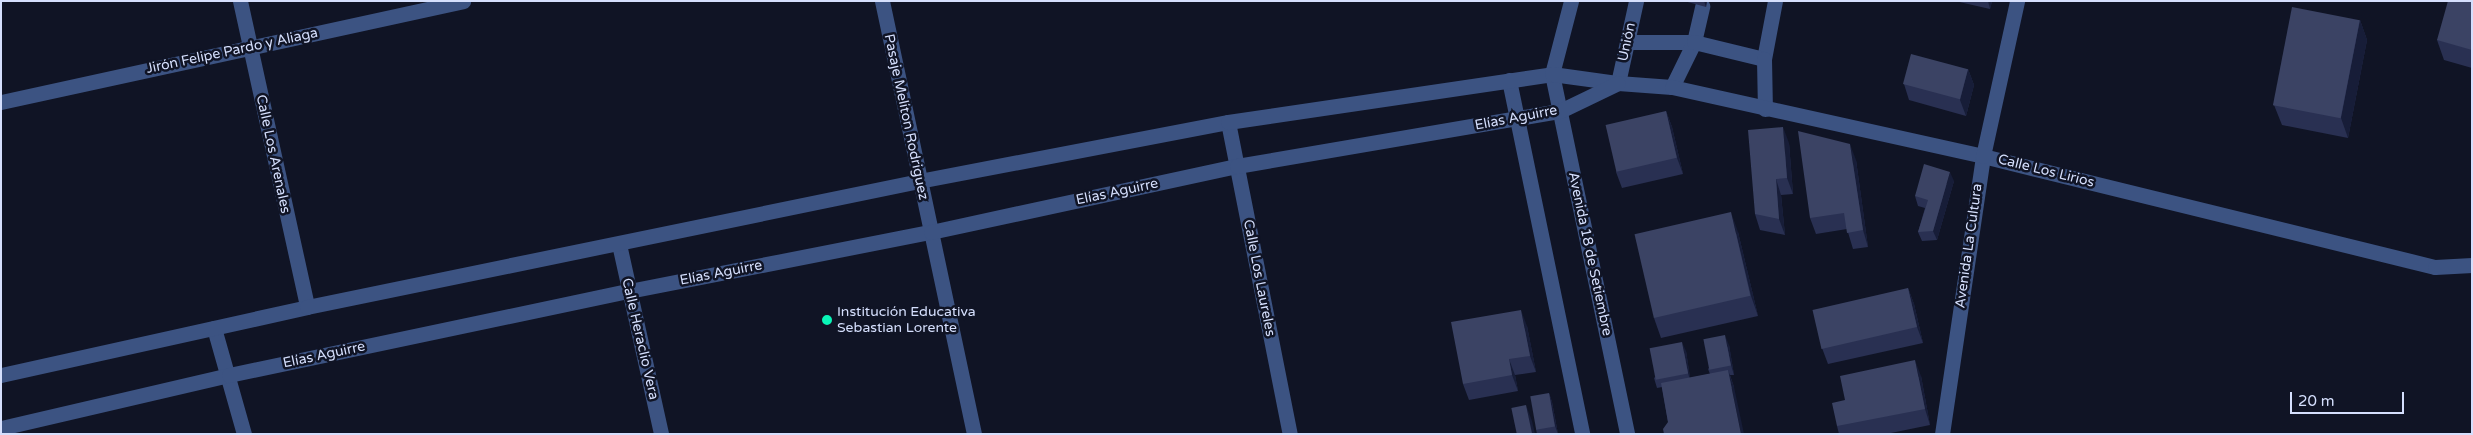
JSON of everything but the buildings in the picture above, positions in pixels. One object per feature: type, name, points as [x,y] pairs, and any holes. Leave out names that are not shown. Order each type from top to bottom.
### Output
[{"type":"street","name":"Calle Los Arenales","points":[[240,1],[306,307]]},
{"type":"street","name":"Jirón Felipe Pardo y Aliaga","points":[[1,102],[463,1]]},
{"type":"street","name":"Pasaje Meliton Rodriguez","points":[[882,1],[974,434]]},
{"type":"street","points":[[1552,74],[1571,1]]},
{"type":"street","name":"Unión","points":[[1618,83],[1636,1]]},
{"type":"street","points":[[1765,109],[1764,59],[1775,1]]},
{"type":"street","name":"Avenida La Cultura","points":[[1942,434],[1983,156],[2017,1]]},
{"type":"street","points":[[1672,87],[1694,42],[1702,6]]},
{"type":"street","points":[[1627,42],[1694,42],[1764,59]]},
{"type":"street","points":[[1,374],[306,307],[919,181],[1228,122],[1552,74],[1618,83]]},
{"type":"street","name":"Avenida 18 de Setiembre","points":[[1552,74],[1628,434]]},
{"type":"street","points":[[1509,80],[1582,434]]},
{"type":"street","name":"Calle Los Lirios","points":[[1618,83],[1672,87],[1983,156],[2435,266],[2472,265]]},
{"type":"street","name":"Elías Aguirre","points":[[1,428],[229,375],[628,291],[931,232],[1237,166],[1560,111],[1618,83]]},
{"type":"street","name":"Calle Los Laureles","points":[[1228,122],[1290,434]]},
{"type":"street","name":"Calle Heraclio Vera","points":[[619,244],[661,434]]},
{"type":"street","points":[[214,328],[229,375],[244,434]]},
{"type":"place","name":"Institución Educativa Sebastian Lorente","points":[[827,320]]}]
